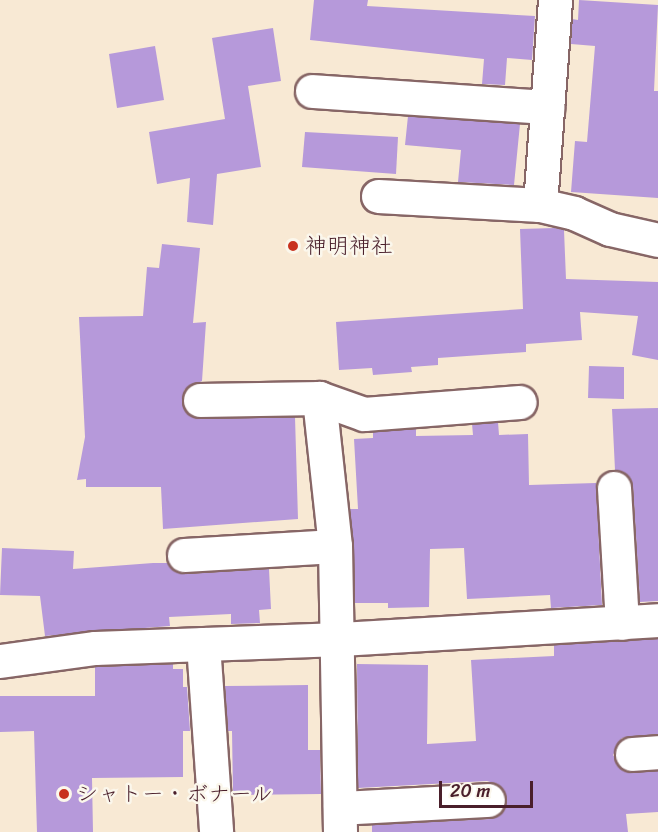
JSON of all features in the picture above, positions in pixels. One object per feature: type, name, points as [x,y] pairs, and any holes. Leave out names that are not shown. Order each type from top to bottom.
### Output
[{"type":"street","points":[[540,205],[555,0]]},
{"type":"street","points":[[312,91],[547,107]]},
{"type":"street","points":[[378,196],[540,205],[574,213],[610,229],[658,240]]},
{"type":"street","points":[[200,400],[319,398],[363,414],[520,402]]},
{"type":"street","points":[[319,398],[335,546],[340,639],[340,820],[488,800]]},
{"type":"street","points":[[614,488],[622,623]]},
{"type":"street","points":[[184,555],[335,546]]},
{"type":"street","points":[[0,661],[96,648],[340,639],[658,620]]},
{"type":"street","points":[[203,644],[216,832]]},
{"type":"building","points":[[314,0],[368,0],[367,6],[535,16],[532,60],[507,58],[505,85],[482,84],[484,59],[310,40]]},
{"type":"building","points":[[579,0],[658,5],[654,91],[658,91],[658,198],[571,192],[575,141],[587,142],[595,46],[571,44],[572,19],[578,20]]},
{"type":"building","points":[[273,28],[281,81],[248,86],[261,167],[217,174],[213,225],[187,222],[190,178],[157,184],[149,132],[225,119],[212,38]]},
{"type":"building","points":[[155,46],[164,100],[117,108],[109,54]]},
{"type":"building","points":[[408,116],[520,124],[514,185],[458,182],[461,150],[405,145]]},
{"type":"building","points":[[305,132],[398,137],[396,174],[302,167]]},
{"type":"building","points":[[520,229],[564,230],[566,279],[658,282],[658,360],[632,355],[638,316],[580,312],[582,340],[526,344],[526,352],[438,358],[438,365],[411,367],[412,372],[373,375],[372,368],[339,370],[336,322],[523,309]]},
{"type":"building","points":[[162,244],[200,248],[193,323],[206,322],[202,381],[184,390],[184,409],[200,419],[295,417],[298,519],[163,529],[161,487],[86,487],[86,479],[77,480],[85,437],[79,317],[143,316],[147,267],[159,268]]},
{"type":"building","points":[[589,366],[624,367],[624,399],[588,398]]},
{"type":"building","points":[[658,408],[658,601],[640,602],[633,487],[629,477],[615,470],[612,409]]},
{"type":"building","points":[[498,422],[499,435],[528,434],[529,485],[596,483],[602,605],[551,608],[550,595],[467,599],[464,548],[430,549],[429,607],[388,608],[388,603],[355,603],[350,509],[358,509],[354,439],[373,438],[373,432],[416,429],[416,436],[473,435],[472,424]]},
{"type":"building","points":[[2,548],[74,551],[73,569],[168,563],[175,571],[185,574],[269,569],[271,609],[259,610],[260,623],[231,624],[231,614],[169,617],[170,626],[45,636],[40,596],[0,595]]},
{"type":"building","points":[[658,639],[658,734],[622,738],[613,755],[624,771],[658,771],[658,812],[626,814],[628,832],[372,832],[372,825],[490,819],[504,809],[507,798],[497,784],[487,781],[358,788],[357,664],[428,665],[427,744],[476,741],[471,660],[554,656],[554,645]]},
{"type":"building","points":[[173,664],[173,669],[183,669],[183,687],[187,687],[190,731],[183,731],[183,777],[92,778],[93,832],[37,832],[34,731],[0,732],[0,696],[95,696],[95,667]]},
{"type":"building","points":[[308,685],[308,750],[320,750],[321,794],[233,795],[232,731],[228,731],[225,686]]},
{"type":"place","name":"神明神社","points":[[293,246]]},
{"type":"place","name":"シャトー・ボナール","points":[[64,794]]}]
